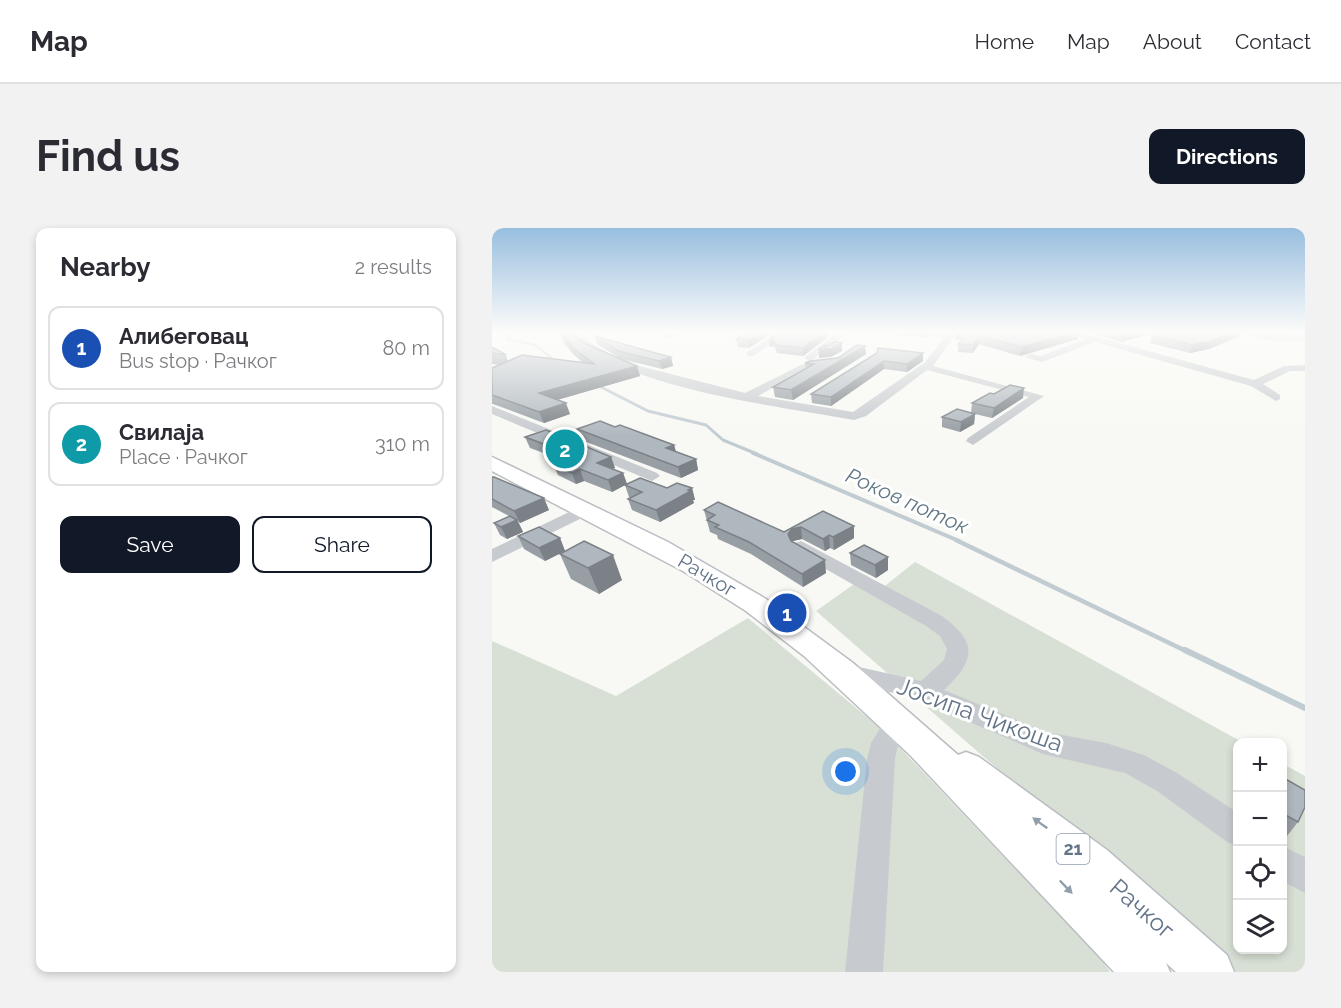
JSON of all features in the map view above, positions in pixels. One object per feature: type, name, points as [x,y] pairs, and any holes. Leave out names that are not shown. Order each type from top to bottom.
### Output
[{"type":"main road","name":"Рачког","points":[[492,463],[658,546],[745,597],[846,673],[899,720],[1066,886],[1146,972]]},
{"type":"main road","name":"Рачког","points":[[899,720],[1053,832],[1162,924],[1210,972]]},
{"type":"street","points":[[626,367],[697,387],[854,416],[862,413],[926,367],[1038,396],[973,441]]},
{"type":"street","points":[[747,397],[803,367]]},
{"type":"street","points":[[1193,367],[1255,384],[1276,397]]},
{"type":"street","points":[[1255,384],[1288,368],[1305,368]]},
{"type":"street","points":[[763,400],[810,373],[824,370]]},
{"type":"street","points":[[795,406],[813,395]]},
{"type":"street","points":[[492,410],[652,476]]},
{"type":"street","points":[[492,556],[586,509]]},
{"type":"street","points":[[801,547],[934,621],[954,635],[959,650],[955,662],[925,692]]},
{"type":"street","name":"Јосипа Чикоша","points":[[846,673],[880,679],[925,692],[1043,743],[1106,755],[1134,764],[1167,782],[1233,828]]},
{"type":"street","points":[[864,972],[881,759],[885,743],[899,720]]},
{"type":"street","points":[[1287,865],[1305,876]]},
{"type":"shaded area","points":[[915,562],[1235,738],[1233,954],[1287,954],[1287,766],[1305,776],[1305,972],[1226,972],[1180,922],[985,758],[816,611],[864,577],[881,589]]},
{"type":"shaded area","points":[[748,618],[885,732],[1101,959],[1110,972],[492,972],[492,641],[616,696]]},
{"type":"building","points":[[634,367],[539,393],[566,403],[539,412],[492,395],[492,368]]},
{"type":"building","points":[[809,367],[830,367],[791,390],[773,387]]},
{"type":"building","points":[[855,367],[876,367],[831,397],[811,394]]},
{"type":"building","points":[[1010,385],[1024,388],[994,408],[972,403],[990,393],[994,394]]},
{"type":"building","points":[[957,409],[975,414],[961,422],[942,417]]},
{"type":"building","points":[[600,421],[615,427],[620,425],[674,445],[666,448],[696,459],[678,467],[577,429]]},
{"type":"building","points":[[546,430],[611,457],[597,463],[623,473],[608,480],[580,469],[572,473],[553,464],[576,456],[525,437]]},
{"type":"building","points":[[492,477],[544,498],[514,511],[492,499]]},
{"type":"building","points":[[640,478],[667,488],[677,483],[692,488],[688,490],[691,491],[656,510],[628,499],[642,492],[625,485]]},
{"type":"building","points":[[718,502],[784,532],[823,511],[854,526],[833,537],[829,535],[823,539],[801,527],[792,529],[788,534],[791,541],[825,560],[802,574],[749,542],[715,527],[719,525],[707,520],[715,515],[704,510]]},
{"type":"building","points":[[510,516],[517,520],[501,527],[494,523]]},
{"type":"building","points":[[539,527],[560,538],[539,548],[518,536]]},
{"type":"building","points":[[584,541],[613,555],[588,568],[560,554]]},
{"type":"building","points":[[864,545],[888,557],[875,565],[850,553]]},
{"type":"building","points":[[1287,780],[1305,790],[1305,807],[1298,822],[1287,816]]},
{"type":"waterway","name":"Роков поток","points":[[600,386],[597,385],[648,411],[706,425],[723,440],[757,454]]},
{"type":"waterway","name":"Роков поток","points":[[753,453],[959,541]]},
{"type":"waterway","name":"Роков поток","points":[[956,540],[1188,652]]},
{"type":"waterway","name":"Роков поток","points":[[1185,650],[1305,708]]},
{"type":"place","name":"Свилаја","points":[[565,449]]},
{"type":"place","name":"Алибеговац","points":[[787,613]]}]
